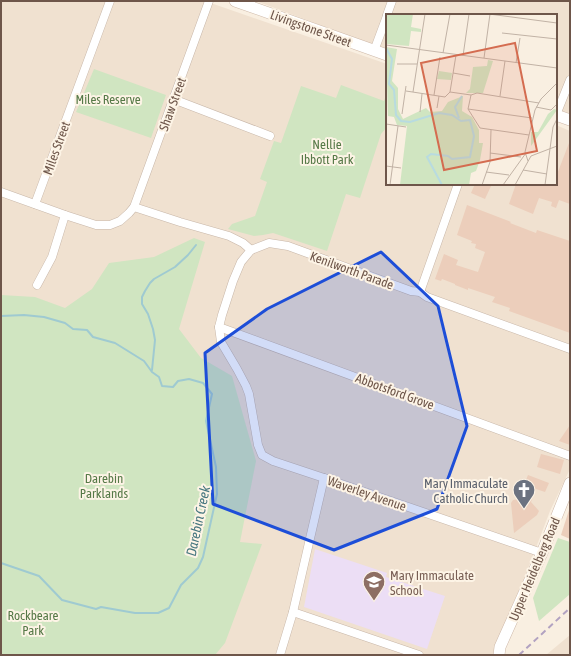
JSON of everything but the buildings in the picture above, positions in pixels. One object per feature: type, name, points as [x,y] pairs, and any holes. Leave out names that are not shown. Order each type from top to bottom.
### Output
[{"type":"main road","name":"Livingstone Street","points":[[235,1],[257,5],[386,55]]},
{"type":"main road","points":[[557,115],[570,120]]},
{"type":"main road","name":"Upper Heidelberg Road","points":[[499,655],[500,647],[542,553],[570,483]]},
{"type":"street","name":"Miles Street","points":[[35,204],[110,1]]},
{"type":"street","name":"Shaw Street","points":[[134,206],[209,1]]},
{"type":"street","points":[[387,14],[392,1]]},
{"type":"street","points":[[374,51],[386,18]]},
{"type":"street","points":[[557,112],[570,80]]},
{"type":"street","points":[[173,99],[270,136]]},
{"type":"street","points":[[420,292],[458,185]]},
{"type":"street","points":[[1,192],[96,226],[110,225],[120,221],[134,206],[180,222],[229,236],[243,244],[251,250],[241,262],[227,297],[219,327]]},
{"type":"street","points":[[37,285],[52,257],[64,215]]},
{"type":"street","name":"Kenilworth Parade","points":[[251,250],[269,243],[288,246],[411,291],[420,292],[426,297],[570,349]]},
{"type":"street","name":"Waverley Avenue","points":[[219,327],[221,342],[237,369],[249,394],[258,445],[262,455],[273,461],[542,553]]},
{"type":"street","name":"Abbotsford Grove","points":[[219,327],[570,456]]},
{"type":"street","points":[[280,655],[294,612],[324,478]]},
{"type":"street","points":[[294,612],[419,655]]},
{"type":"highlighted area","points":[[381,252],[438,306],[467,426],[437,509],[334,550],[213,504],[205,353],[267,309]]},
{"type":"shaded area","points":[[1,1],[205,1],[386,64],[386,185],[557,185],[557,125],[570,131],[570,469],[550,511],[495,655],[214,655],[80,312],[1,302]]},
{"type":"shaded area","points":[[256,1],[570,1],[570,115],[557,110],[557,14],[386,14],[386,50]]},
{"type":"shaded area","name":"Mary Immaculate School","points":[[315,549],[387,573],[386,577],[445,596],[427,649],[304,607]]},
{"type":"shaded area","points":[[570,635],[570,654],[546,655]]},
{"type":"green space","name":"Miles Reserve","points":[[94,69],[166,95],[151,138],[76,112]]},
{"type":"green space","name":"Nellie Ibbott Park","points":[[341,85],[384,101],[386,95],[386,128],[381,134],[360,198],[346,194],[327,251],[273,233],[254,236],[228,229],[232,224],[255,216],[267,182],[260,179],[274,141],[281,143],[301,86],[336,98]]},
{"type":"green space","points":[[194,238],[205,242],[179,329],[201,358],[232,376],[256,461],[240,542],[262,544],[225,643],[215,655],[1,655],[1,295],[35,297],[65,308],[92,289],[109,263],[154,257]]},
{"type":"green space","points":[[558,538],[570,542],[570,594],[539,621],[533,598]]},
{"type":"waterway","points":[[152,370],[155,340],[148,314],[142,304],[142,297],[154,279],[175,267],[196,245]]},
{"type":"waterway","name":"Darebin Creek","points":[[1,316],[24,315],[44,317],[65,323],[73,329],[87,330],[93,337],[115,343],[144,361],[152,372],[159,377],[162,386],[173,387],[178,381],[189,379],[203,383],[212,394],[206,421],[216,467],[217,494],[203,557],[198,568],[181,585],[169,608],[158,613],[135,613],[101,607],[96,609],[62,600],[39,576],[1,563]]},
{"type":"railway","points":[[519,655],[570,608]]},
{"type":"place","name":"Mary Immaculate Catholic Church","points":[[524,510]]},
{"type":"place","name":"Mary Immaculate School","points":[[374,602]]},
{"type":"park label","name":"Darebin Parklands","points":[[104,486]]},
{"type":"park label","name":"Rockbeare Park","points":[[33,622]]}]
